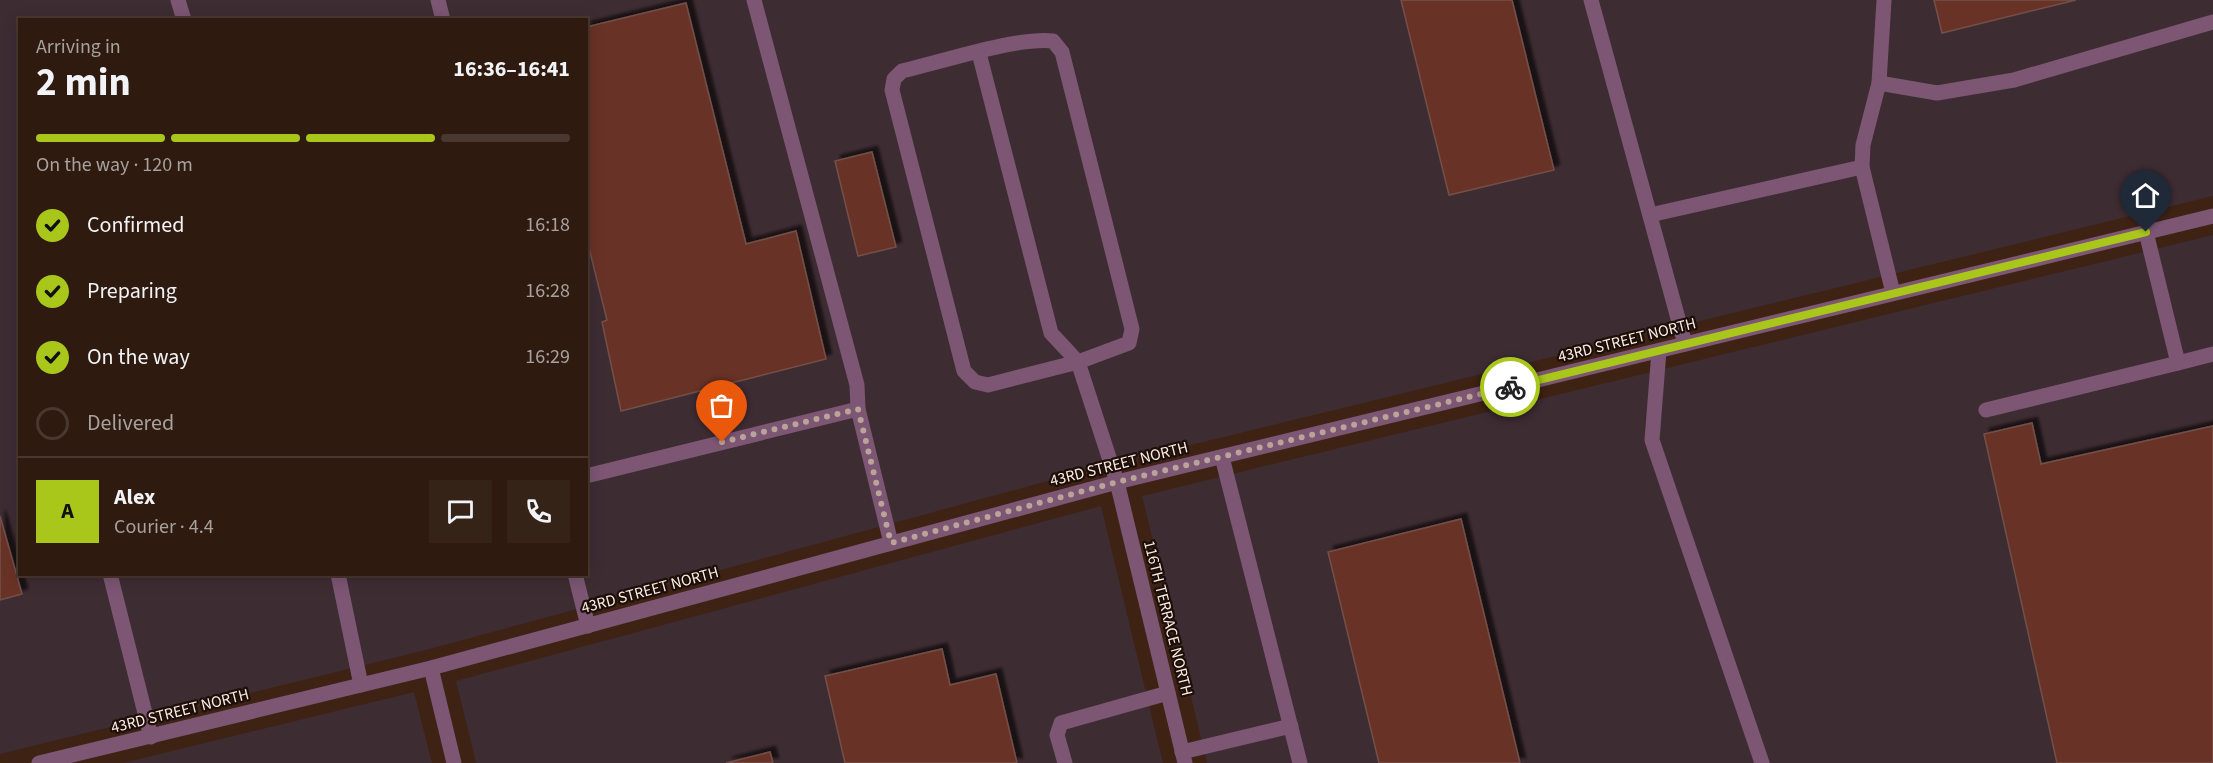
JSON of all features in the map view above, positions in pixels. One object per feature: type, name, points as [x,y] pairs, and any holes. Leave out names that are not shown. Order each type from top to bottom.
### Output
[{"type":"street","points":[[178,0],[183,18]]},
{"type":"street","points":[[441,0],[443,18]]},
{"type":"street","points":[[753,0],[857,385],[858,409],[891,543]]},
{"type":"street","points":[[1592,0],[1684,344]]},
{"type":"street","points":[[1884,0],[1879,83],[1863,145],[1862,167],[1893,293]]},
{"type":"street","points":[[1879,83],[1937,93],[2013,80],[2213,22]]},
{"type":"street","points":[[1036,39],[1053,41],[1062,52],[1132,329],[1129,343],[1078,362],[988,384],[975,382],[964,371],[892,90],[894,79],[902,71],[979,53],[1036,39]]},
{"type":"street","points":[[979,53],[1051,333],[1078,362]]},
{"type":"street","points":[[1650,215],[1862,167]]},
{"type":"street","name":"43RD STREET NORTH","points":[[41,763],[430,668],[1117,482],[2213,216]]},
{"type":"street","points":[[2146,232],[2178,363]]},
{"type":"street","points":[[1659,351],[1653,440],[1762,763]]},
{"type":"street","points":[[1986,410],[2213,354]]},
{"type":"street","name":"116TH TERRACE NORTH","points":[[1078,362],[1117,482],[1184,758]]},
{"type":"street","points":[[588,476],[858,409]]},
{"type":"street","points":[[1222,457],[1300,763]]},
{"type":"street","points":[[111,576],[151,737]]},
{"type":"street","points":[[338,576],[361,686]]},
{"type":"street","points":[[576,576],[588,626]]},
{"type":"street","points":[[430,668],[454,763]]},
{"type":"street","points":[[1065,763],[1058,735],[1061,723],[1168,693]]},
{"type":"street","points":[[1184,758],[1291,726]]},
{"type":"shaded area","points":[[0,0],[2213,0],[2213,196],[1092,469],[426,650],[0,754]]},
{"type":"shaded area","points":[[2213,235],[2213,763],[1207,763],[1142,496]]},
{"type":"shaded area","points":[[1101,506],[1163,763],[476,763],[456,681]]},
{"type":"shaded area","points":[[414,692],[432,763],[123,763]]},
{"type":"building","points":[[1401,0],[1512,0],[1554,170],[1449,195]]},
{"type":"building","points":[[1934,0],[2076,0],[1942,33]]},
{"type":"building","points":[[686,3],[746,244],[796,231],[826,359],[621,411],[602,322],[607,320],[588,244],[588,27]]},
{"type":"building","points":[[872,152],[896,247],[858,256],[835,161]]},
{"type":"building","points":[[2032,423],[2041,464],[2213,426],[2213,763],[2057,763],[1984,434]]},
{"type":"building","points":[[0,516],[22,594],[0,600]]},
{"type":"building","points":[[1461,519],[1520,763],[1379,763],[1328,552]]},
{"type":"building","points":[[942,649],[950,685],[996,674],[1017,763],[845,763],[825,676]]},
{"type":"building","points":[[770,752],[773,763],[726,763]]},
{"type":"way so far","points":[[722,442],[858,409],[891,543],[1117,482],[1510,387]]},
{"type":"route","points":[[1510,387],[2146,232]]}]
